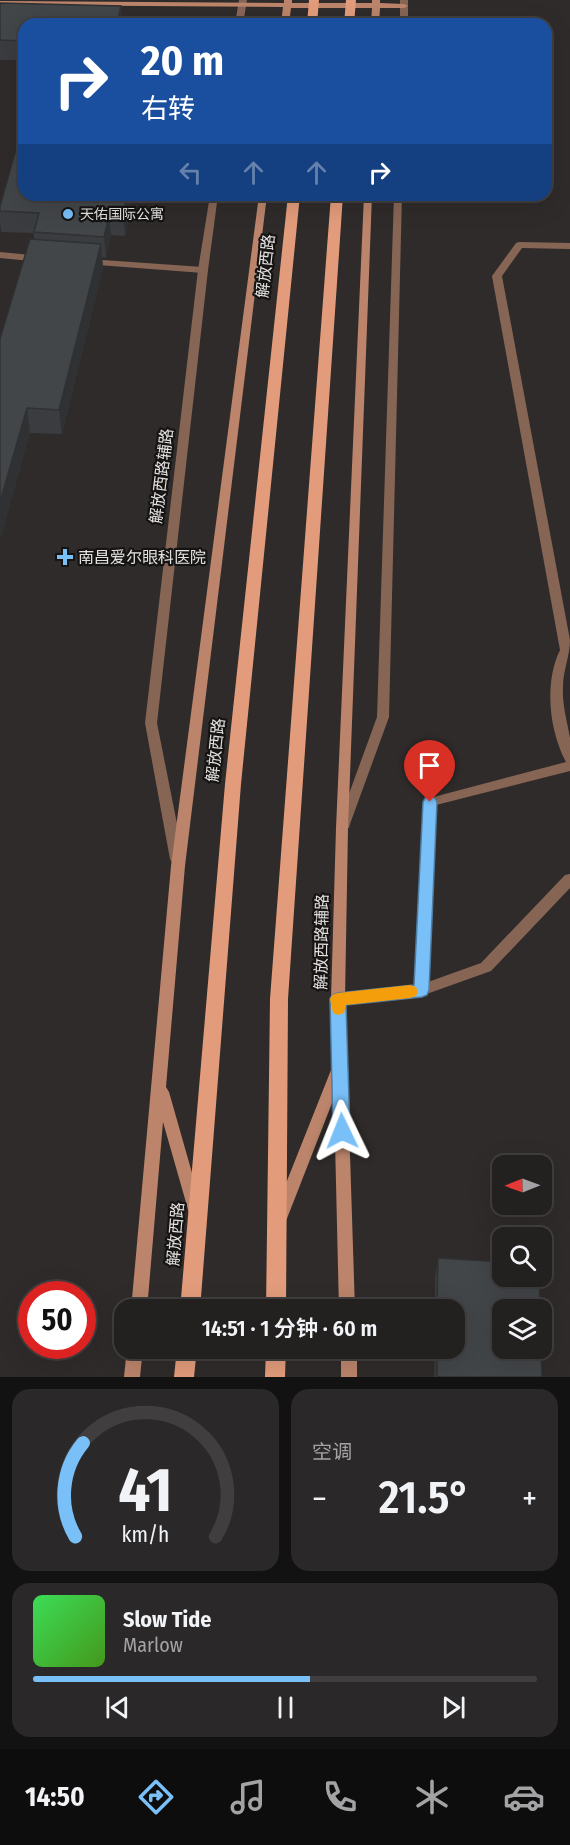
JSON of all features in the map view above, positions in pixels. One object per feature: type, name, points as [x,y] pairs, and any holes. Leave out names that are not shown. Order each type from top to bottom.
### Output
[{"type":"main road","points":[[286,18],[288,0]]},
{"type":"main road","points":[[312,18],[314,0]]},
{"type":"main road","points":[[350,18],[351,0]]},
{"type":"main road","points":[[375,18],[376,0]]},
{"type":"main road","points":[[0,3],[242,1],[404,3]]},
{"type":"main road","name":"解放西路辅路","points":[[140,1299],[178,866],[262,201]]},
{"type":"main road","name":"解放西路","points":[[191,1299],[233,784],[293,201]]},
{"type":"main road","points":[[276,1299],[279,999],[337,201]]},
{"type":"main road","name":"解放西路辅路","points":[[347,1299],[338,999],[342,828],[368,201]]},
{"type":"main road","points":[[277,1226],[340,1064]]},
{"type":"main road","points":[[160,1085],[198,1219]]},
{"type":"main road","points":[[132,1377],[134,1359]]},
{"type":"main road","points":[[275,1377],[276,1359]]},
{"type":"main road","points":[[349,1359],[350,1377]]},
{"type":"street","points":[[240,18],[242,1]]},
{"type":"street","name":"解放西路辅路","points":[[178,866],[151,723],[203,270],[213,201]]},
{"type":"street","name":"解放西路辅路","points":[[342,828],[383,717],[398,201]]},
{"type":"street","points":[[570,246],[519,245],[497,276],[568,645],[557,681],[559,726],[570,759]]},
{"type":"street","points":[[0,255],[49,260]]},
{"type":"street","points":[[73,261],[203,270]]},
{"type":"street","points":[[422,990],[430,802],[570,766]]},
{"type":"street","points":[[338,999],[422,990],[486,967],[570,879]]},
{"type":"building","points":[[0,3],[121,6],[118,18],[18,18],[18,41],[0,40]]},
{"type":"building","points":[[15,153],[18,153],[18,201],[126,201],[123,215],[109,215],[104,237],[34,232],[39,213],[0,211]]},
{"type":"building","points":[[30,239],[101,244],[59,410],[27,408],[0,502],[0,339]]},
{"type":"building","points":[[438,1258],[492,1261],[492,1287],[539,1287],[540,1299],[492,1299],[492,1359],[541,1359],[542,1377],[437,1377],[437,1359],[465,1359],[465,1299],[437,1299]]},
{"type":"slow traffic","points":[[338,1008],[338,999],[410,992]]},
{"type":"place","name":"天佑国际公寓","points":[[68,214]]},
{"type":"place","name":"南昌爱尔眼科医院","points":[[65,557]]},
{"type":"route","points":[[342,1131],[338,999],[422,990],[430,802]]}]
